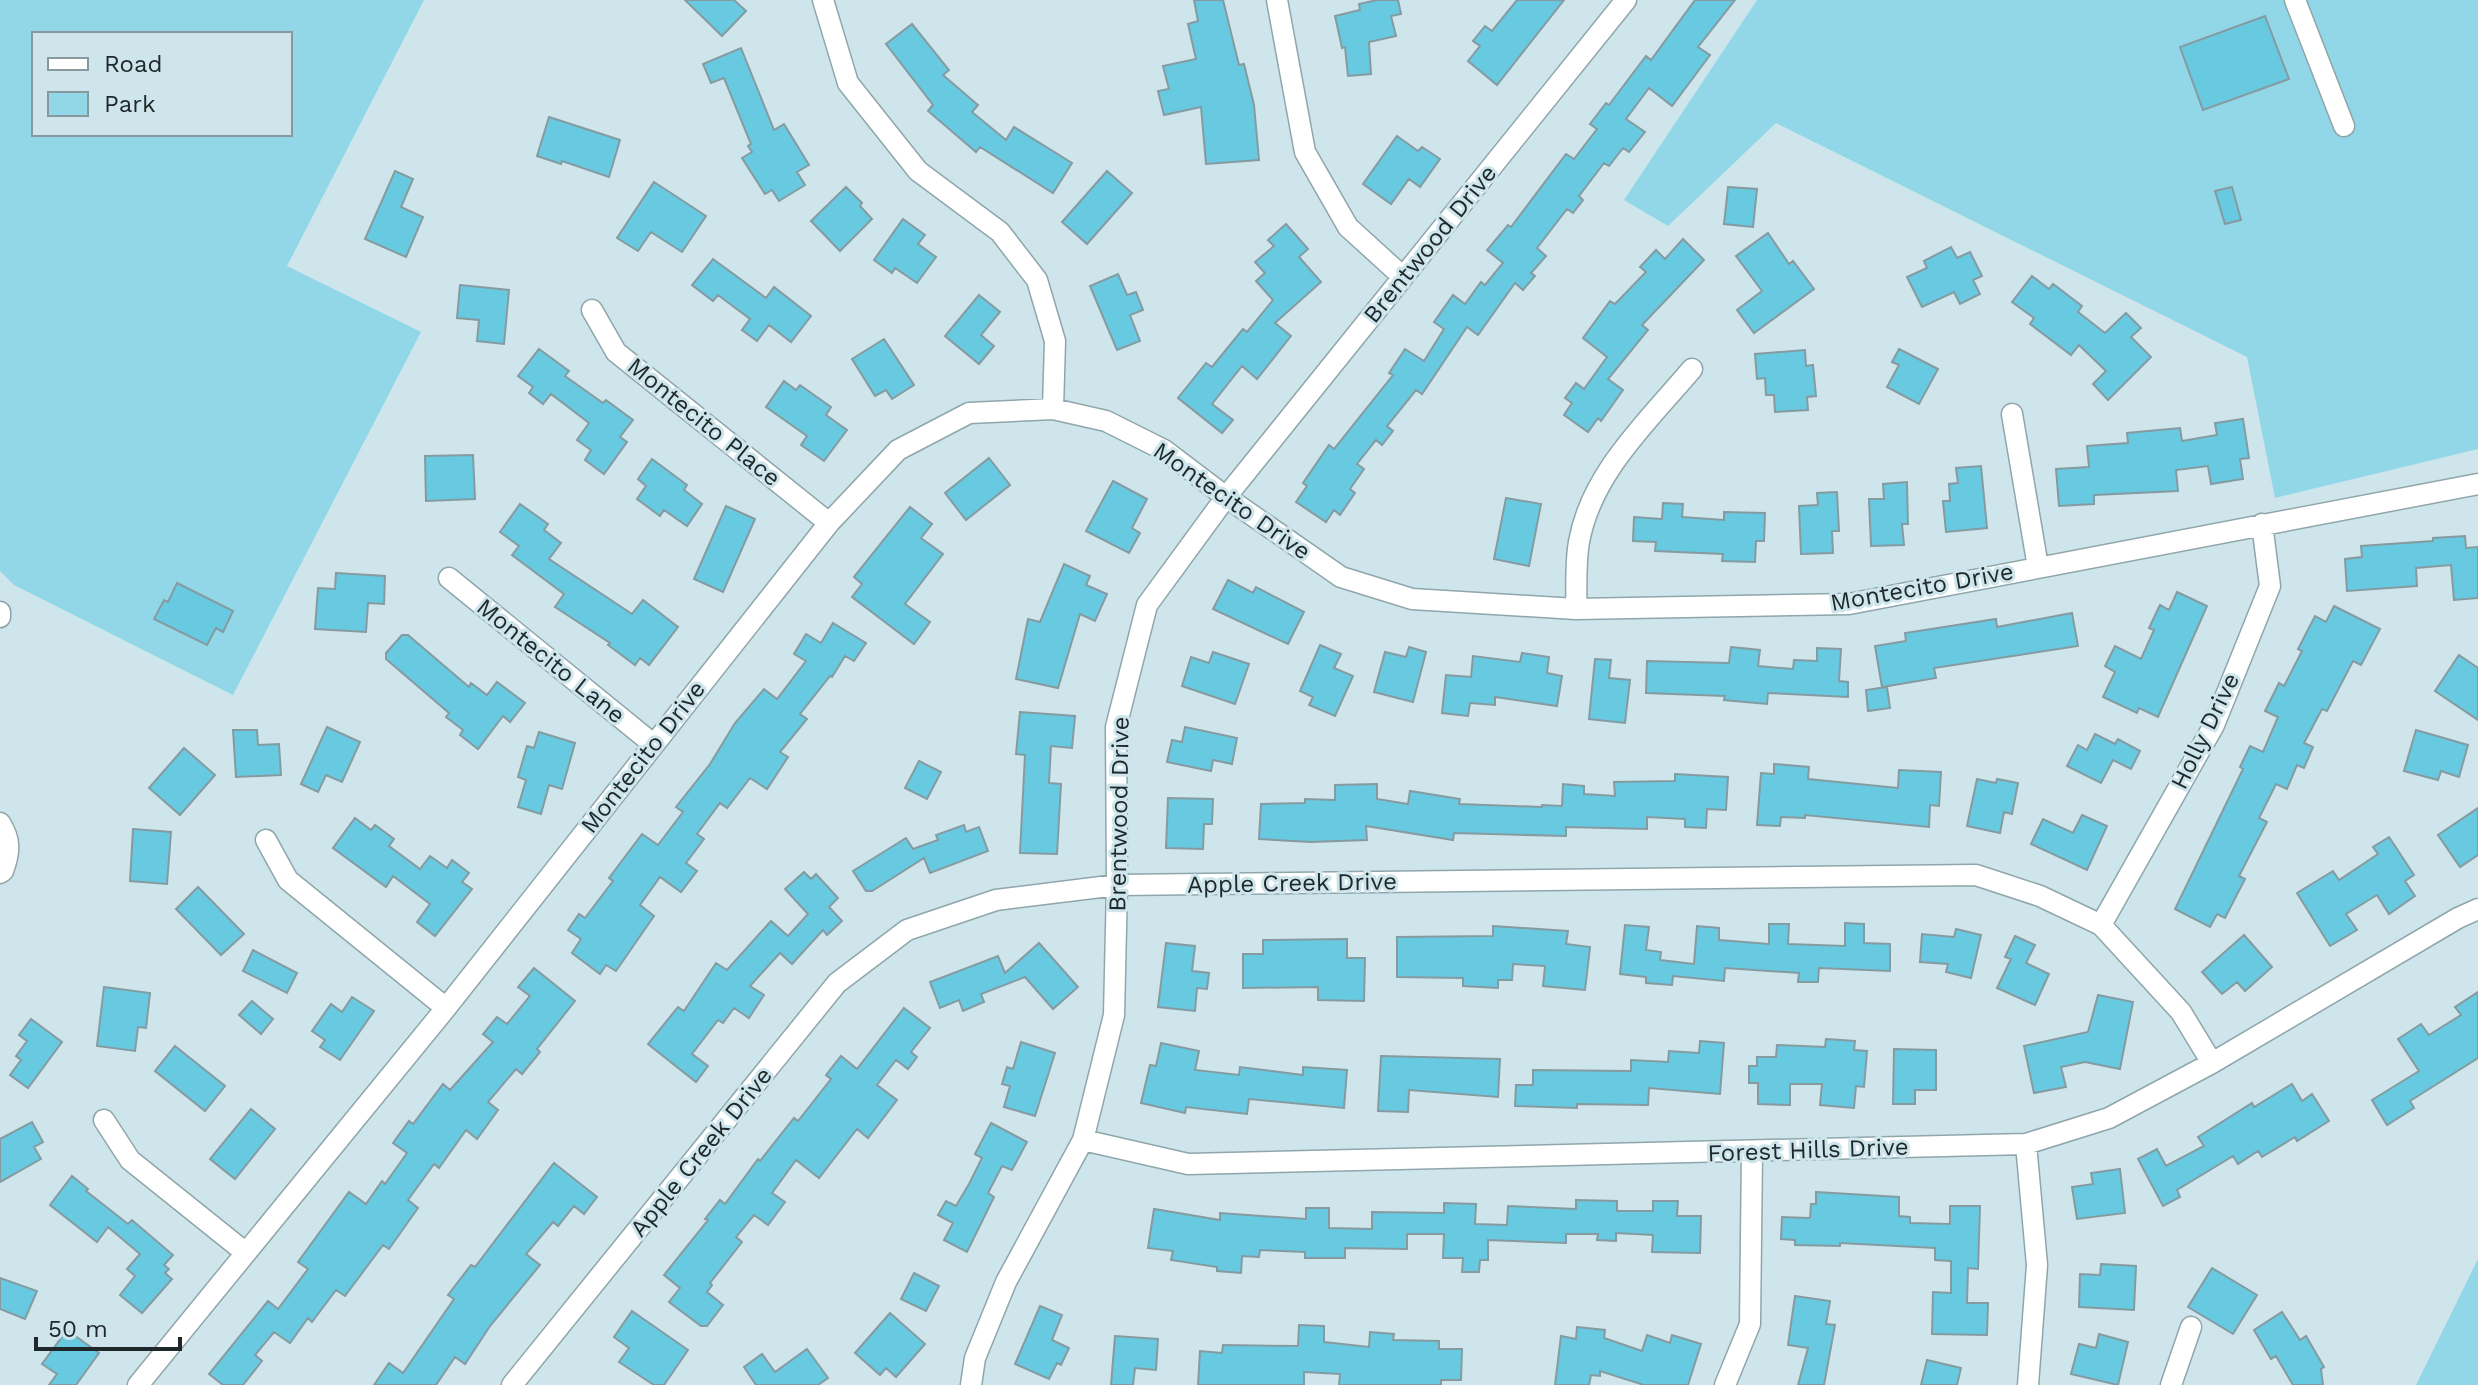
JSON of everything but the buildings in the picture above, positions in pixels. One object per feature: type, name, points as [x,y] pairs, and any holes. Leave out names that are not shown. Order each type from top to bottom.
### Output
[{"type":"street","points":[[823,0],[848,83],[918,171],[1000,232],[1037,280],[1055,341],[1053,409]]},
{"type":"street","points":[[1277,0],[1305,152],[1348,227],[1403,277]]},
{"type":"street","name":"Brentwood Drive","points":[[971,1385],[975,1358],[1006,1282],[1083,1140],[1114,1015],[1116,727],[1147,605],[1226,497],[1626,0]]},
{"type":"street","points":[[2295,0],[2344,126]]},
{"type":"street","name":"Montecito Place","points":[[592,310],[616,352],[829,523]]},
{"type":"street","points":[[1576,609],[1579,541],[1594,499],[1617,456],[1692,369]]},
{"type":"street","name":"Montecito Drive","points":[[138,1385],[446,1008],[829,523],[898,450],[969,413],[1053,409],[1106,421],[1164,450],[1341,577],[1412,599],[1576,609],[1849,604],[2478,484]]},
{"type":"street","points":[[2012,414],[2038,567]]},
{"type":"street","name":"Holly Drive","points":[[2101,925],[2214,725],[2270,586],[2262,524]]},
{"type":"street","name":"Montecito Lane","points":[[449,578],[653,744]]},
{"type":"street","points":[[0,823],[8,835],[10,851],[0,873]]},
{"type":"street","points":[[266,840],[288,880],[446,1008]]},
{"type":"street","name":"Apple Creek Drive","points":[[512,1385],[837,983],[907,930],[996,900],[1117,885],[1976,875],[2040,896],[2101,925],[2181,1012],[2212,1063]]},
{"type":"street","name":"Forest Hills Drive","points":[[1083,1140],[1188,1164],[2026,1144],[2109,1118],[2212,1063],[2478,909]]},
{"type":"street","points":[[104,1120],[130,1160],[246,1253]]},
{"type":"street","points":[[2026,1144],[2037,1265],[2028,1385]]},
{"type":"street","points":[[1725,1385],[1750,1324],[1752,1152]]},
{"type":"street","points":[[2171,1385],[2191,1327]]},
{"type":"green space","points":[[0,0],[424,0],[287,266],[421,332],[233,695],[14,585],[0,571]]},
{"type":"green space","points":[[1757,0],[2478,0],[2478,449],[2275,498],[2247,357],[1776,123],[1668,226],[1624,200]]},
{"type":"green space","points":[[2478,1259],[2478,1385],[2416,1385]]}]
